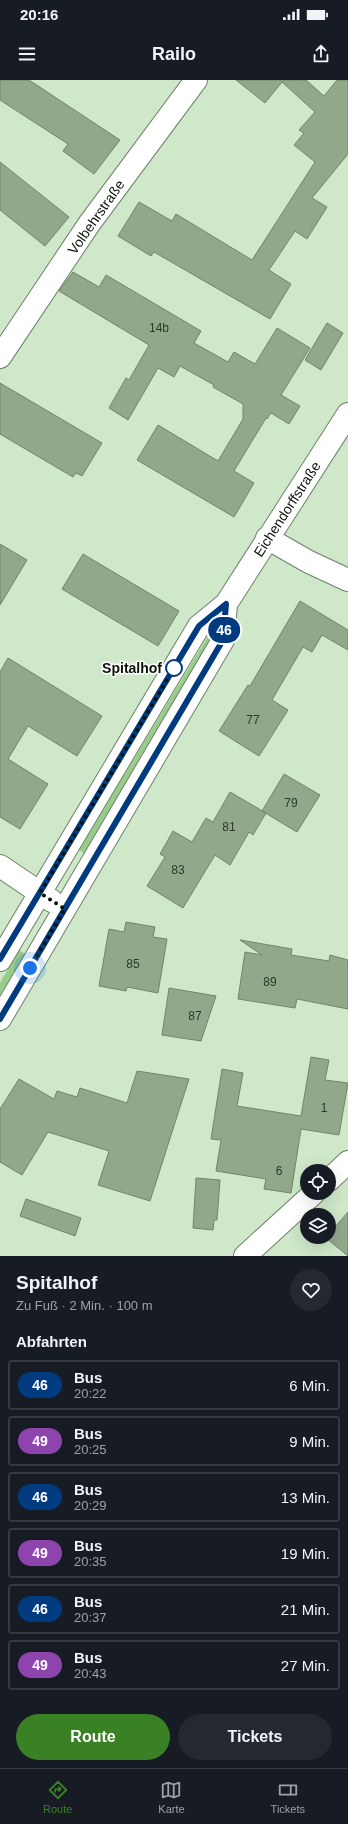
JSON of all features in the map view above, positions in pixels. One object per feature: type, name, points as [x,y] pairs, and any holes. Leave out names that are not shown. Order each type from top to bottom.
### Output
[{"type":"street","name":"Volbehrstraße","points":[[0,357],[89,224],[196,80]]},
{"type":"street","name":"Eichendorffstraße","points":[[0,960],[199,626],[226,604],[348,414]]},
{"type":"street","points":[[267,538],[309,562],[348,580]]},
{"type":"street","name":"Eichendorffstraße","points":[[0,1018],[223,640],[226,604]]},
{"type":"street","points":[[0,866],[65,909]]},
{"type":"street","points":[[336,1173],[348,1162]]},
{"type":"street","points":[[245,1256],[306,1200]]},
{"type":"green space","points":[[213,631],[215,636],[85,854],[79,850],[210,633]]},
{"type":"green space","points":[[19,950],[25,954],[0,995],[0,983]]},
{"type":"building","points":[[0,80],[29,80],[120,140],[94,174],[63,151],[68,144],[0,100]]},
{"type":"building","points":[[236,80],[306,80],[324,96],[337,80],[348,80],[348,154],[312,198],[327,207],[307,239],[295,231],[269,270],[291,284],[270,319],[154,252],[151,256],[118,236],[139,202],[172,221],[176,214],[252,260],[315,162],[294,145],[304,133],[299,130],[315,112],[282,82],[265,103]]},
{"type":"building","points":[[0,162],[69,217],[45,246],[0,210]]},
{"type":"building","points":[[73,272],[99,287],[106,275],[201,331],[194,343],[228,362],[234,352],[255,364],[277,328],[310,348],[281,395],[300,406],[289,424],[271,413],[267,419],[266,418],[234,471],[254,483],[234,517],[137,460],[158,425],[218,461],[243,419],[243,404],[213,387],[214,385],[180,366],[174,377],[158,368],[128,420],[109,408],[126,378],[129,380],[149,345],[59,291]]},
{"type":"building","points":[[327,323],[343,333],[321,370],[305,360]]},
{"type":"building","points":[[0,383],[102,443],[82,476],[76,473],[73,477],[0,434]]},
{"type":"building","points":[[0,544],[27,560],[0,605]]},
{"type":"building","points":[[83,554],[179,611],[158,646],[62,589]]},
{"type":"building","points":[[300,601],[348,630],[348,650],[322,635],[312,652],[303,647],[272,700],[288,710],[259,756],[219,731],[248,685],[250,686]]},
{"type":"building","points":[[8,658],[102,716],[77,756],[28,726],[8,759],[48,784],[20,829],[0,817],[0,672]]},
{"type":"building","points":[[284,774],[320,795],[297,832],[262,811]]},
{"type":"building","points":[[230,792],[266,813],[253,835],[249,832],[230,865],[215,855],[183,908],[147,886],[165,857],[160,854],[173,831],[192,842],[206,818],[213,822]]},
{"type":"building","points":[[126,922],[155,927],[153,937],[167,939],[158,993],[127,987],[126,991],[99,986],[109,929],[124,932]]},
{"type":"building","points":[[240,940],[292,949],[291,955],[329,961],[330,955],[348,960],[348,1009],[297,999],[295,1008],[238,999],[245,952],[262,955]]},
{"type":"building","points":[[169,988],[216,996],[201,1041],[162,1035]]},
{"type":"building","points":[[311,1057],[329,1060],[325,1080],[348,1083],[339,1135],[301,1129],[291,1193],[264,1189],[266,1179],[216,1171],[221,1140],[211,1139],[222,1069],[243,1073],[237,1106],[301,1116]]},
{"type":"building","points":[[137,1071],[189,1079],[150,1201],[98,1185],[109,1151],[48,1132],[22,1175],[0,1162],[0,1109],[19,1079],[54,1099],[57,1091],[77,1097],[80,1088],[127,1103]]},
{"type":"building","points":[[196,1178],[220,1180],[217,1220],[214,1220],[213,1230],[193,1228]]},
{"type":"building","points":[[26,1199],[81,1218],[75,1236],[20,1216]]},
{"type":"building","points":[[348,1212],[348,1256],[333,1244],[336,1244],[336,1226]]},
{"type":"bus line","name":"46","points":[[0,959],[199,626],[226,604],[223,640],[0,1019]]},
{"type":"place","name":"Spitalhof","points":[[174,668]]},
{"type":"route","points":[[30,968],[65,909],[40,893],[174,668]]}]
